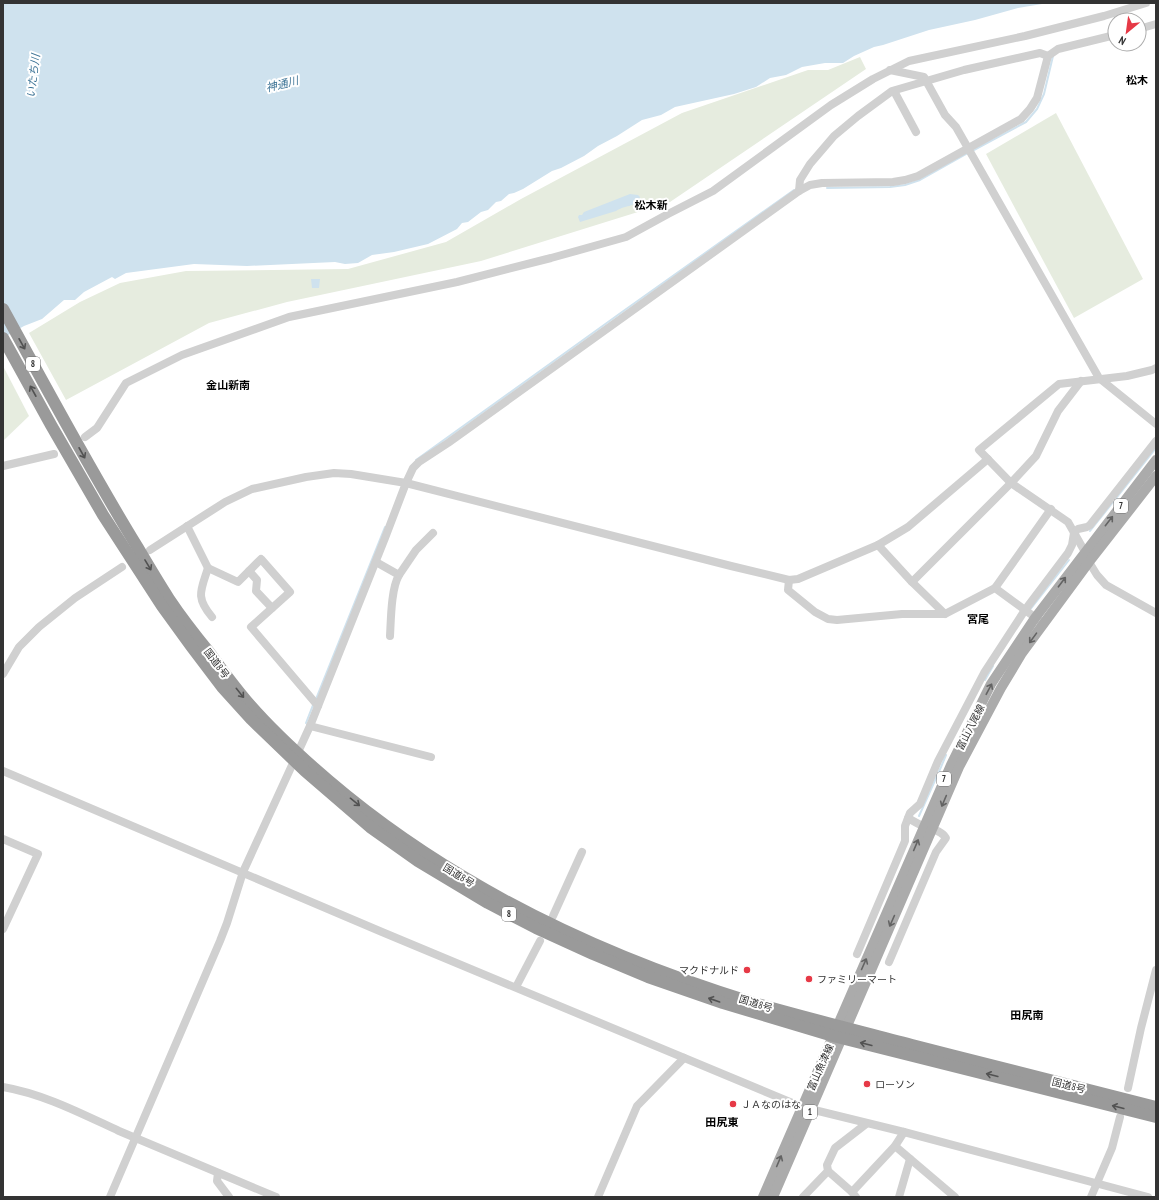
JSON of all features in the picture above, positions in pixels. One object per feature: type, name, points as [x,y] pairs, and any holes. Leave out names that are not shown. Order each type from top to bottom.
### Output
[{"type":"highway","name":"国道8号","points":[[3,309],[114,509],[169,600],[229,680],[296,757]]},
{"type":"highway","name":"国道8号","points":[[3,338],[103,515],[162,606],[190,646],[222,687],[241,708],[296,757],[370,827],[418,861],[488,903],[536,928],[648,977],[723,1003],[1156,1107]]},
{"type":"highway","name":"国道8号","points":[[840,1032],[1156,1117]]},
{"type":"main road","name":"富山八尾線","points":[[840,1032],[928,827],[951,765],[988,691],[1087,557],[1156,460]]},
{"type":"main road","name":"富山八尾線","points":[[1087,557],[1156,476]]},
{"type":"main road","name":"富山魚津線","points":[[773,1197],[807,1108],[840,1032]]},
{"type":"main road","name":"富山魚津線","points":[[763,1197],[807,1108]]},
{"type":"street","points":[[85,437],[97,428],[126,383],[182,356],[289,317],[457,282],[626,237],[713,191],[831,105],[873,78],[909,61],[1025,36],[1104,16],[1146,3]]},
{"type":"street","points":[[110,1197],[227,923],[243,872],[310,726],[413,468],[419,462],[448,443],[799,191],[810,185],[822,183],[893,182],[918,176],[1021,119],[1030,110],[1037,98],[1048,56],[1058,49],[1107,37]]},
{"type":"street","points":[[799,191],[800,180],[810,164],[834,136],[858,116],[894,91],[964,70],[1040,53],[1048,56]]},
{"type":"street","points":[[890,70],[924,77],[946,115],[956,127],[1099,378],[1156,424]]},
{"type":"street","points":[[894,91],[916,132]]},
{"type":"street","points":[[1156,368],[1126,376],[1099,378],[1059,384],[979,450],[1011,483],[1068,522],[1097,575],[1106,585],[1156,613]]},
{"type":"street","points":[[912,582],[1036,456],[1058,411],[1081,381]]},
{"type":"street","points":[[856,954],[905,841],[904,826],[910,813],[920,804],[938,761],[984,673],[1025,610],[1068,553],[1072,545],[1074,533],[1078,529],[1090,525],[1156,441]]},
{"type":"street","points":[[3,466],[54,454]]},
{"type":"street","points":[[150,550],[225,502],[252,488],[334,473],[351,474],[406,483],[789,580],[798,579],[812,574],[878,545],[908,527],[988,459]]},
{"type":"street","points":[[789,580],[788,590],[814,612],[828,619],[837,620],[909,614],[945,614],[995,588],[1051,509]]},
{"type":"street","points":[[187,526],[208,568],[238,582],[261,559],[290,592],[251,627],[318,706]]},
{"type":"street","points":[[390,636],[393,594],[397,578],[416,550],[433,533]]},
{"type":"street","points":[[878,545],[912,582],[945,614]]},
{"type":"street","points":[[376,562],[399,575]]},
{"type":"street","points":[[3,674],[19,647],[39,627],[75,598],[122,567]]},
{"type":"street","points":[[208,568],[200,591],[201,601],[205,609],[212,617]]},
{"type":"street","points":[[249,571],[257,580],[256,591],[272,608]]},
{"type":"street","points":[[995,588],[1039,621]]},
{"type":"street","points":[[310,726],[431,757]]},
{"type":"street","points":[[3,771],[516,988],[807,1108],[866,1124],[904,1132],[1148,1197]]},
{"type":"street","points":[[889,962],[936,852],[946,838],[943,834],[908,818]]},
{"type":"street","points":[[3,839],[38,854],[3,929]]},
{"type":"street","points":[[553,916],[582,852]]},
{"type":"street","points":[[516,988],[540,941]]},
{"type":"street","points":[[1128,1088],[1141,1028],[1156,970]]},
{"type":"street","points":[[598,1197],[637,1106],[684,1058]]},
{"type":"street","points":[[3,1087],[29,1093],[58,1104],[276,1197]]},
{"type":"street","points":[[1091,1197],[1112,1148],[1120,1117]]},
{"type":"street","points":[[866,1124],[835,1148],[827,1165],[828,1171],[854,1195],[895,1146],[904,1132]]},
{"type":"street","points":[[895,1146],[955,1197]]},
{"type":"street","points":[[899,1197],[910,1159]]},
{"type":"street","points":[[803,1197],[828,1171]]},
{"type":"street","points":[[218,1173],[217,1181],[229,1197]]},
{"type":"shaded area","points":[[860,57],[866,69],[670,202],[481,261],[287,302],[209,323],[66,400],[29,333],[80,302],[120,283],[186,271],[348,269],[446,242],[521,199],[682,113],[808,70],[828,70]]},
{"type":"shaded area","points":[[1056,113],[1143,279],[1074,318],[986,154]]},
{"type":"shaded area","points":[[3,366],[29,416],[3,441]]},
{"type":"water","points":[[3,3],[1048,3],[1018,8],[975,20],[929,30],[874,47],[843,63],[825,63],[802,67],[786,75],[770,78],[756,87],[734,94],[675,107],[661,115],[642,120],[584,156],[552,171],[523,189],[509,194],[501,201],[496,202],[488,210],[481,212],[468,222],[462,223],[457,229],[428,244],[394,252],[372,255],[358,263],[345,264],[335,262],[247,266],[194,264],[126,273],[115,279],[112,277],[84,292],[75,300],[64,300],[42,319],[24,326],[3,338]]},
{"type":"water","points":[[630,194],[638,195],[640,197],[633,205],[580,222],[578,217],[584,212]]},
{"type":"water","points":[[311,279],[320,279],[319,288],[312,288]]},
{"type":"waterway","points":[[972,151],[1026,122],[1037,109],[1044,94],[1053,56]]},
{"type":"waterway","points":[[827,188],[890,187],[905,185],[920,180],[968,153]]},
{"type":"waterway","points":[[416,460],[794,190]]},
{"type":"waterway","points":[[1090,531],[1156,448]]},
{"type":"waterway","points":[[316,699],[385,527]]},
{"type":"waterway","points":[[1029,611],[1069,560]]},
{"type":"waterway","points":[[985,680],[993,666]]},
{"type":"waterway","points":[[306,723],[313,705]]},
{"type":"waterway","points":[[919,816],[946,755]]},
{"type":"place","name":"マクドナルド","points":[[747,970]]},
{"type":"place","name":"ファミリーマート","points":[[809,979]]},
{"type":"place","name":"ローソン","points":[[867,1084]]},
{"type":"place","name":"ＪＡなのはな","points":[[733,1104]]},
{"type":"district","name":"松木","points":[[1137,80]]},
{"type":"district","name":"松木新","points":[[651,205]]},
{"type":"district","name":"金山新南","points":[[228,385]]},
{"type":"district","name":"宮尾","points":[[978,619]]},
{"type":"district","name":"田尻南","points":[[1027,1015]]},
{"type":"district","name":"田尻東","points":[[722,1122]]},
{"type":"water label","name":"いたち川","points":[[33,76]]},
{"type":"water label","name":"神通川","points":[[282,84]]}]
